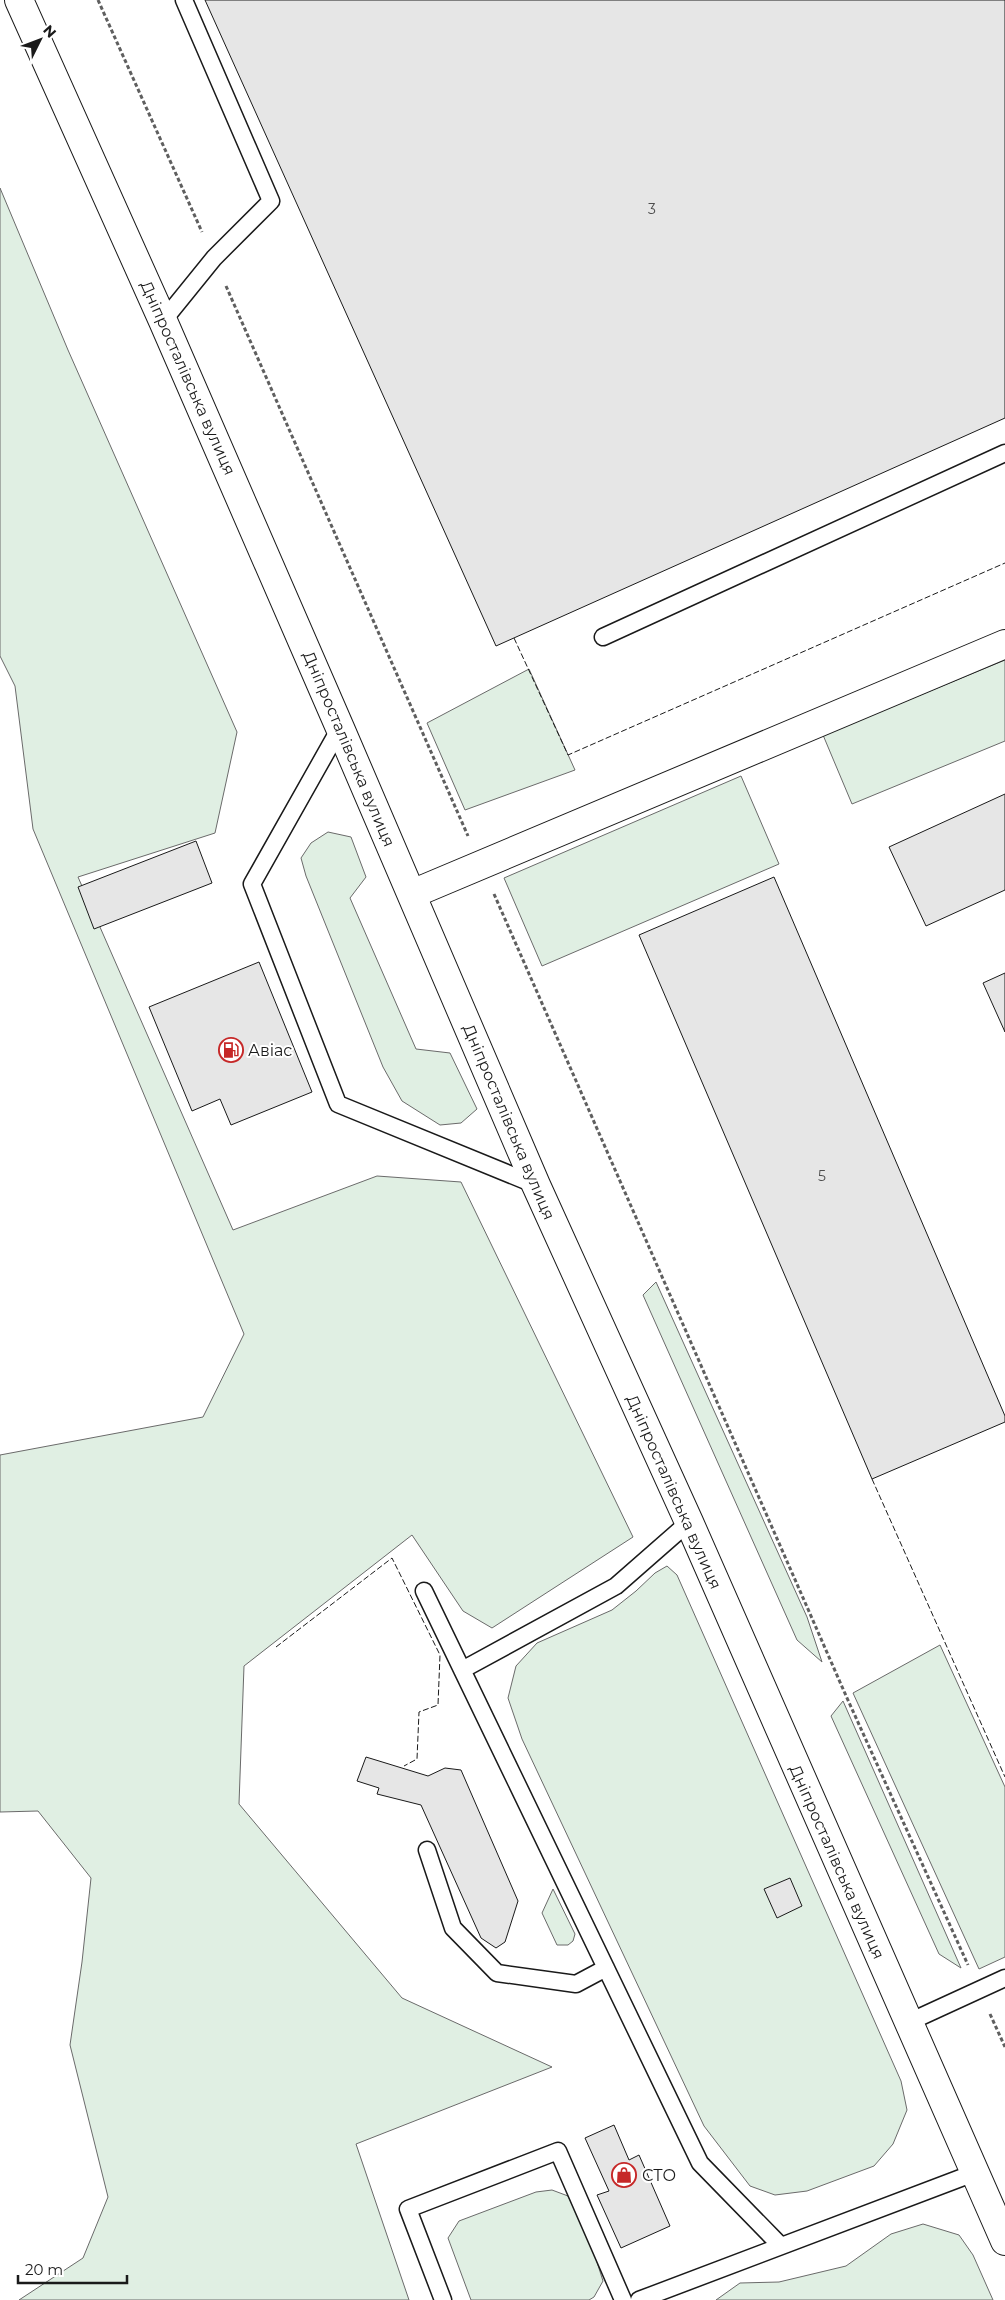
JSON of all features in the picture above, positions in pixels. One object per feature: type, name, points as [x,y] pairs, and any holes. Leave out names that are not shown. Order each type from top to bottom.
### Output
[{"type":"street","name":"Дніпросталівська вулиця","points":[[19,0],[163,321],[536,1185],[689,1522],[907,2023],[1005,2241]]},
{"type":"street","points":[[412,894],[1005,644]]},
{"type":"lane","points":[[163,321],[214,258],[271,201],[184,0]]},
{"type":"lane","points":[[603,637],[1005,453]]},
{"type":"lane","points":[[340,728],[252,884],[338,1104],[536,1185]]},
{"type":"lane","points":[[462,1670],[616,1586],[689,1522]]},
{"type":"lane","points":[[424,1591],[700,2163],[781,2246]]},
{"type":"lane","points":[[427,1850],[453,1928],[496,1974],[576,1984],[606,1968]]},
{"type":"lane","points":[[907,2023],[1005,1978]]},
{"type":"lane","points":[[443,2300],[408,2209],[558,2151],[623,2300]]},
{"type":"lane","points":[[639,2300],[669,2295],[781,2246],[974,2173]]},
{"type":"path","points":[[98,0],[214,258],[843,1688],[1005,2047]]},
{"type":"green space","points":[[0,188],[68,350],[237,732],[215,833],[78,877],[233,1230],[377,1176],[461,1182],[633,1537],[492,1628],[463,1611],[412,1535],[244,1666],[239,1804],[402,1998],[552,2067],[356,2144],[409,2300],[19,2300],[83,2258],[108,2197],[70,2045],[82,1962],[91,1878],[38,1811],[0,1812],[0,1455],[203,1417],[244,1334],[33,829],[15,686],[0,656]]},
{"type":"green space","points":[[1005,660],[1005,741],[852,804],[823,735]]},
{"type":"green space","points":[[529,669],[575,770],[465,810],[427,723]]},
{"type":"green space","points":[[741,776],[779,864],[542,966],[504,878]]},
{"type":"green space","points":[[328,832],[351,837],[366,877],[350,898],[416,1049],[450,1053],[477,1109],[461,1123],[440,1125],[402,1101],[383,1067],[306,876],[301,858],[311,843]]},
{"type":"green space","points":[[656,1282],[807,1617],[822,1662],[797,1640],[643,1295]]},
{"type":"green space","points":[[667,1566],[677,1575],[901,2081],[907,2110],[893,2144],[874,2166],[807,2191],[775,2195],[750,2186],[704,2126],[522,1739],[508,1698],[516,1666],[537,1643],[612,1610],[655,1573]]},
{"type":"green space","points":[[940,1645],[1005,1787],[1005,1957],[979,1969],[853,1693]]},
{"type":"green space","points":[[843,1701],[961,1968],[939,1954],[831,1716]]},
{"type":"green space","points":[[553,1889],[575,1934],[573,1941],[568,1945],[557,1945],[542,1913]]},
{"type":"green space","points":[[552,2190],[568,2196],[590,2240],[603,2281],[594,2297],[589,2300],[471,2300],[448,2238],[459,2221],[536,2192]]},
{"type":"green space","points":[[923,2224],[959,2235],[973,2255],[993,2300],[716,2300],[740,2283],[779,2282],[846,2266],[891,2234]]},
{"type":"building","points":[[205,0],[1005,0],[1005,418],[496,646]]},
{"type":"building","points":[[1005,794],[1005,890],[926,926],[889,847]]},
{"type":"building","points":[[196,841],[212,883],[94,929],[78,887]]},
{"type":"building","points":[[774,877],[1005,1416],[1005,1422],[872,1479],[639,935]]},
{"type":"building","name":"Авіас","points":[[259,962],[312,1092],[231,1125],[220,1099],[192,1111],[149,1007]]},
{"type":"building","points":[[1005,973],[1005,1032],[983,983]]},
{"type":"building","points":[[366,1757],[428,1776],[445,1768],[461,1770],[518,1901],[505,1942],[496,1948],[481,1938],[421,1805],[377,1794],[379,1788],[357,1781]]},
{"type":"building","points":[[790,1878],[802,1906],[777,1918],[764,1889]]},
{"type":"building","name":"СТО","points":[[614,2125],[629,2160],[639,2155],[670,2226],[621,2248],[597,2195],[609,2191],[585,2138]]},
{"type":"fence","points":[[514,638],[568,755],[1005,563]]},
{"type":"fence","points":[[872,1479],[1005,1777]]},
{"type":"fence","points":[[276,1647],[392,1558],[440,1655],[438,1705],[419,1712],[417,1759],[404,1766]]},
{"type":"place","name":"Авіас","points":[[231,1050]]},
{"type":"place","name":"СТО","points":[[624,2175]]}]
